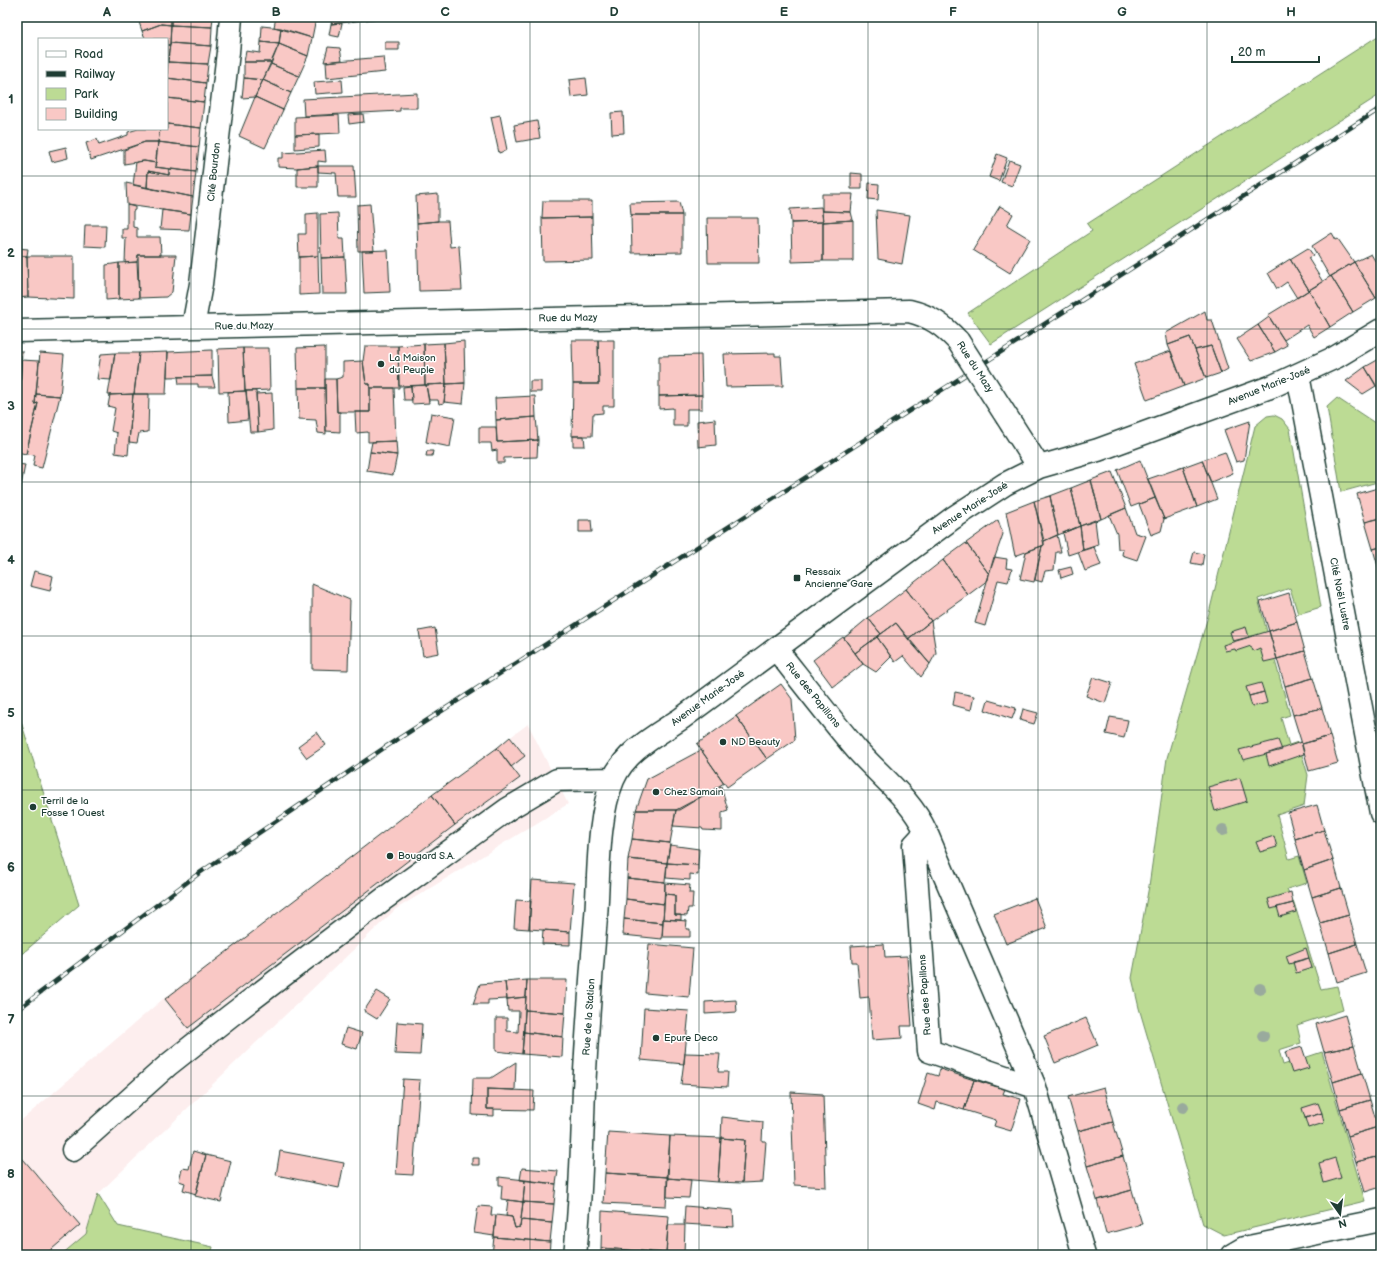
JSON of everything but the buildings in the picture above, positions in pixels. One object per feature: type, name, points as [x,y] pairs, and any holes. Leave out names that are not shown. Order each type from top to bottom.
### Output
[{"type":"street","name":"Cité Bourdon","points":[[193,327],[201,284],[231,17]]},
{"type":"street","name":"Rue du Mazy","points":[[17,331],[909,310],[938,322],[958,341],[1039,467]]},
{"type":"street","name":"Avenue Marie-José","points":[[613,779],[622,765],[637,748],[682,718],[953,518],[1006,484],[1039,467],[1098,450],[1298,376],[1336,357],[1381,330]]},
{"type":"street","name":"Cité Noël Lustre","points":[[1298,376],[1381,813]]},
{"type":"street","name":"Rue des Papillons","points":[[776,649],[858,750],[912,807],[926,832],[1035,1087],[1084,1255]]},
{"type":"street","points":[[73,1150],[168,1066],[224,1021],[391,894],[508,809],[557,780],[613,779]]},
{"type":"street","name":"Rue de la Station","points":[[575,1255],[580,1205],[584,1089],[600,854],[605,808],[613,779]]},
{"type":"street","name":"Rue des Papillons","points":[[926,832],[914,845],[929,1051],[1035,1087]]},
{"type":"street","points":[[1232,1255],[1244,1248],[1381,1220]]},
{"type":"shaded area","points":[[528,724],[568,804],[396,909],[98,1194],[86,1234],[61,1255],[17,1255],[17,1124],[163,999]]},
{"type":"green space","points":[[1381,34],[1381,94],[991,344],[968,313],[1092,231],[1087,224]]},
{"type":"green space","points":[[1337,398],[1381,427],[1381,481],[1341,492],[1327,407]]},
{"type":"green space","points":[[1274,415],[1282,419],[1290,429],[1321,607],[1298,614],[1290,588],[1258,599],[1290,715],[1281,718],[1289,745],[1298,742],[1308,775],[1304,806],[1277,815],[1289,859],[1299,856],[1307,883],[1287,889],[1294,903],[1321,989],[1337,986],[1343,1010],[1297,1025],[1301,1043],[1279,1050],[1283,1065],[1322,1052],[1365,1201],[1224,1235],[1203,1224],[1139,1008],[1132,978],[1149,886],[1167,758],[1209,613],[1255,426],[1267,416]]},
{"type":"green space","name":"Terril de la Fosse 1 Ouest","points":[[17,709],[79,905],[17,958]]},
{"type":"green space","points":[[98,1194],[118,1226],[213,1247],[211,1255],[61,1255],[86,1234]]},
{"type":"railway","points":[[17,1010],[198,874],[384,748],[1381,108]]},
{"type":"place","name":"La Maison du Peuple","points":[[381,364]]},
{"type":"place","name":"Ressaix Ancienne Gare","points":[[797,578]]},
{"type":"place","name":"ND Beauty","points":[[723,742]]},
{"type":"place","name":"Chez Samain","points":[[656,792]]},
{"type":"place","name":"Terril de la Fosse 1 Ouest","points":[[33,807]]},
{"type":"place","name":"Bougard S.A.","points":[[390,856]]},
{"type":"place","name":"Epure Deco","points":[[656,1038]]}]
